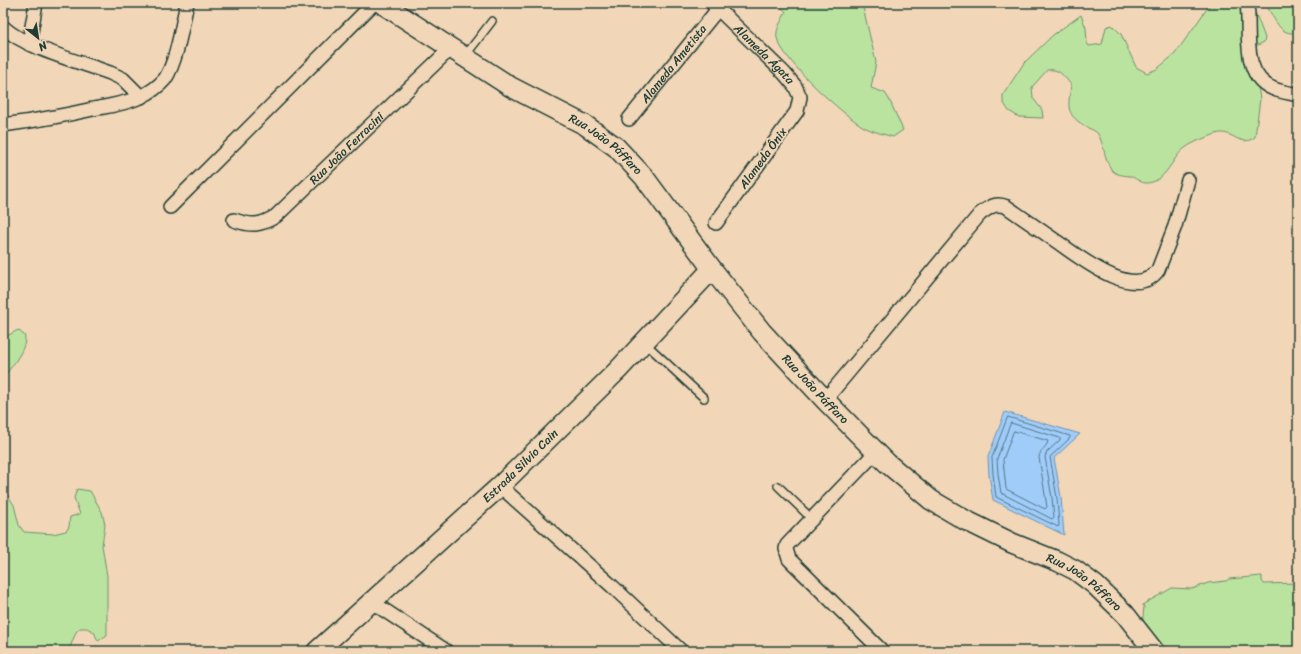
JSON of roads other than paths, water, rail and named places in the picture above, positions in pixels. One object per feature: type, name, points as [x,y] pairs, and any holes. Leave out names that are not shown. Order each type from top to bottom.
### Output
[{"type":"street","points":[[29,44],[36,3]]},
{"type":"street","points":[[3,125],[39,121],[123,103],[141,97],[163,80],[169,72],[174,59],[186,3]]},
{"type":"street","points":[[170,207],[374,3]]},
{"type":"street","name":"Rua João Páffaro","points":[[381,3],[511,87],[584,125],[616,147],[644,177],[712,269],[762,332],[825,400],[909,483],[931,500],[965,520],[1012,543],[1075,570],[1095,585],[1124,614],[1154,651]]},
{"type":"street","points":[[1247,3],[1251,61],[1258,76],[1265,84],[1274,89],[1298,95]]},
{"type":"street","name":"Alameda Ágata","points":[[715,6],[784,73],[797,90]]},
{"type":"street","name":"Alameda Ametista","points":[[629,119],[715,6]]},
{"type":"street","points":[[3,27],[29,44],[123,79],[141,97]]},
{"type":"street","name":"Rua João Ferracini","points":[[234,220],[244,224],[254,225],[266,222],[276,216],[457,53]]},
{"type":"street","name":"Alameda Ônix","points":[[716,223],[797,111],[800,97],[797,90]]},
{"type":"street","points":[[825,400],[980,214],[988,208],[993,205],[1000,204],[1007,207],[1100,270],[1123,280],[1140,281],[1147,280],[1154,276],[1158,270],[1173,232],[1188,180]]},
{"type":"street","name":"Estrada Silvio Cain","points":[[316,651],[500,486],[645,342],[712,269]]},
{"type":"street","points":[[876,452],[787,545],[786,550],[789,558],[882,651]]},
{"type":"street","points":[[500,486],[612,586],[681,651]]},
{"type":"street","points":[[372,602],[446,651]]},
{"type":"lane","points":[[457,53],[492,21]]},
{"type":"lane","points":[[645,342],[704,398]]},
{"type":"lane","points":[[778,486],[812,519]]},
{"type":"water","points":[[1005,412],[1080,434],[1054,458],[1061,497],[1064,535],[993,500],[988,457]]}]
